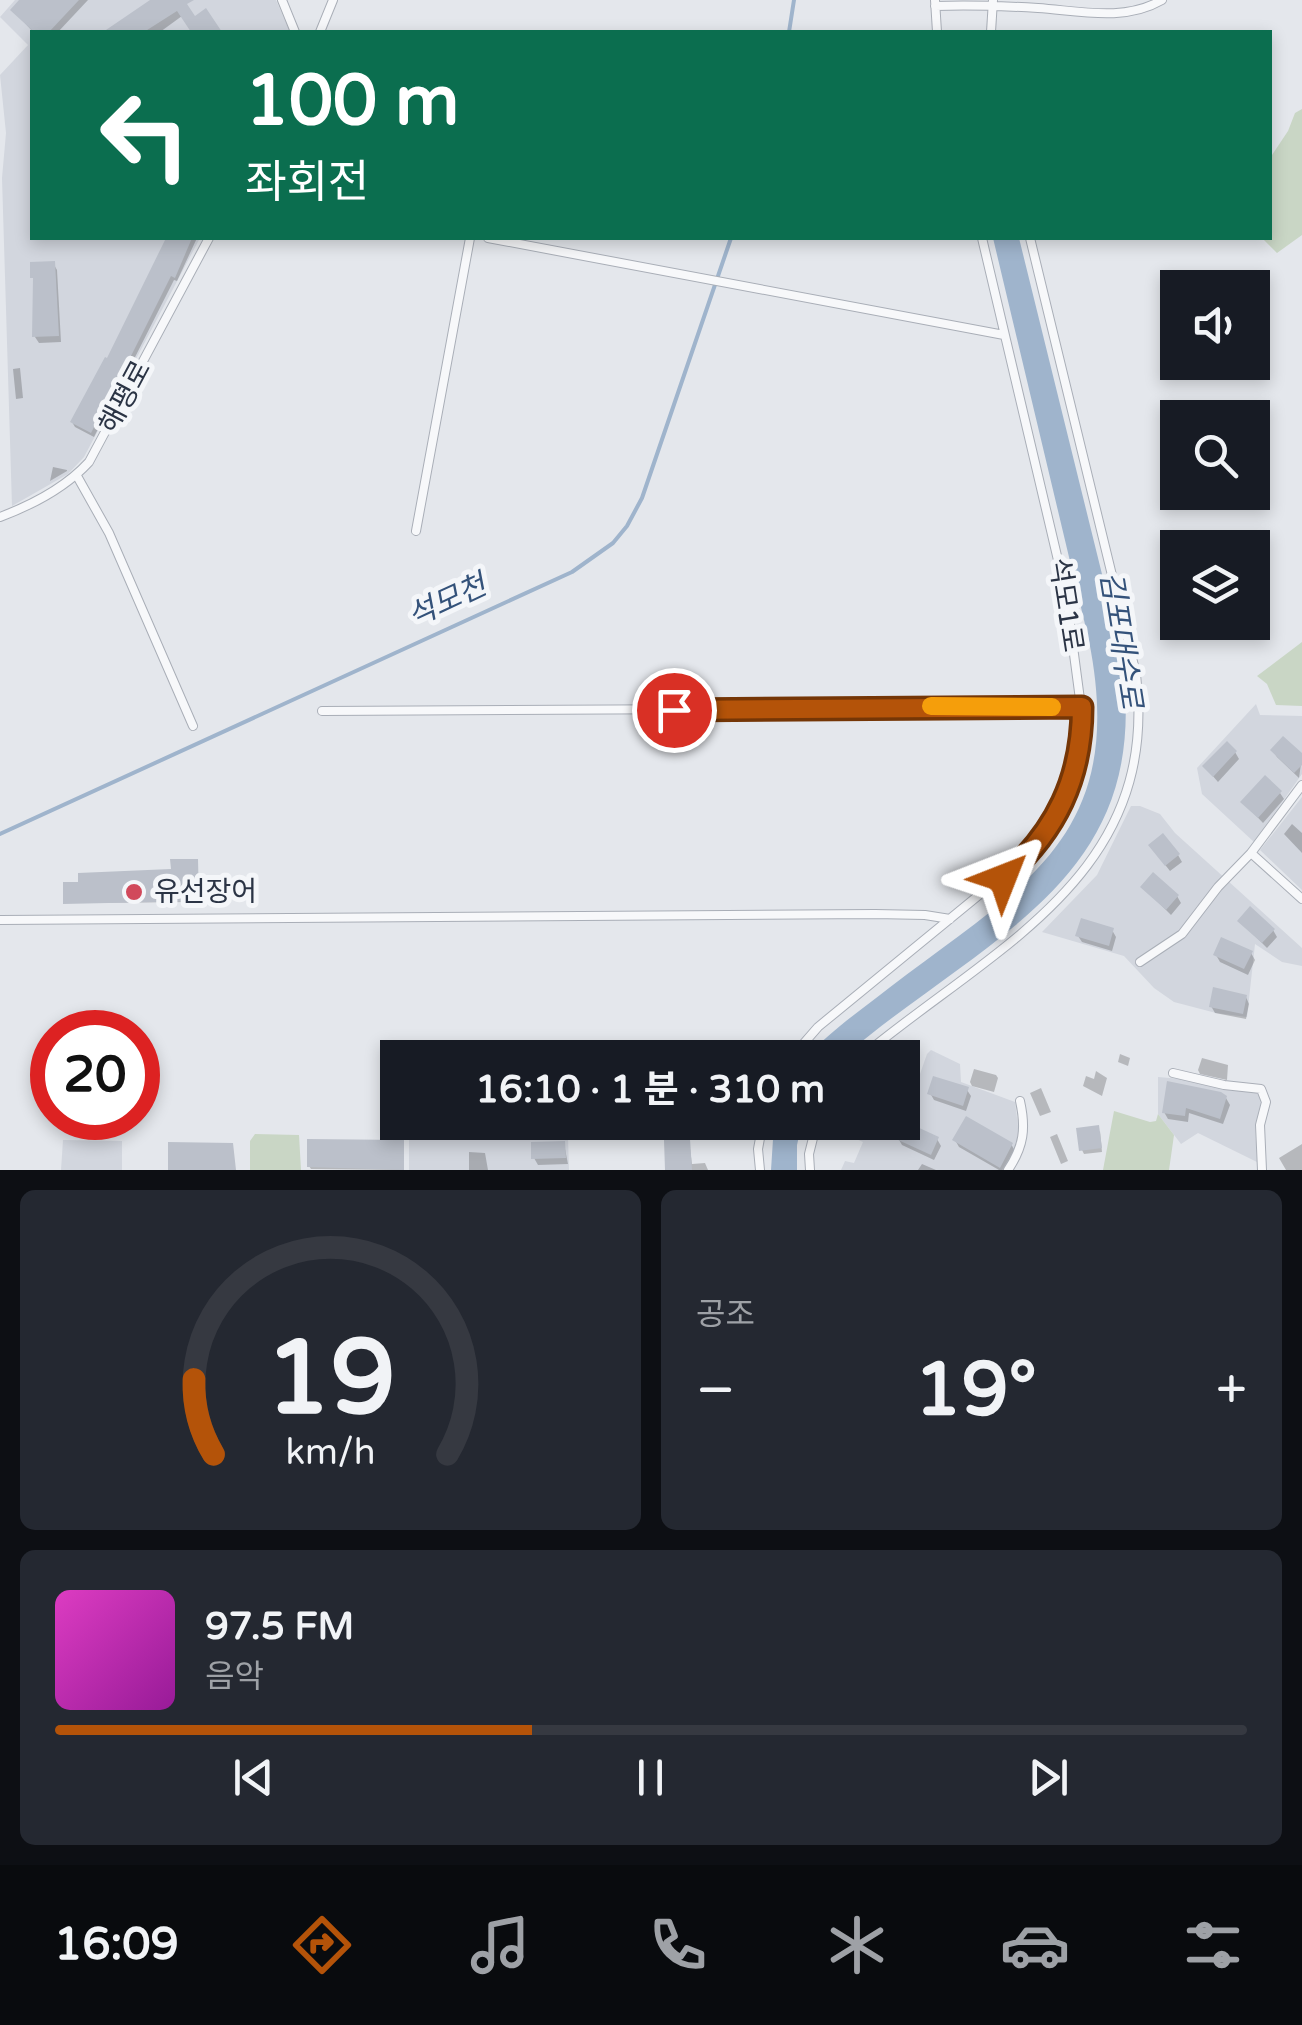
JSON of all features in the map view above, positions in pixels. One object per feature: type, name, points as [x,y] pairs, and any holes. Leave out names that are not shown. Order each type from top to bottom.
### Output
[{"type":"lane","points":[[282,0],[294,30]]},
{"type":"lane","points":[[321,30],[333,0]]},
{"type":"lane","points":[[1091,14],[1094,0]]},
{"type":"lane","points":[[937,30],[935,3],[1091,14],[1132,12],[1162,0]]},
{"type":"lane","name":"해평로","points":[[0,517],[76,476],[96,450],[208,240]]},
{"type":"lane","points":[[416,531],[470,240]]},
{"type":"lane","points":[[499,240],[1004,335]]},
{"type":"lane","name":"석모1로","points":[[807,1040],[1029,854],[1059,813],[1070,790],[1080,751],[1082,707],[1066,594],[982,240]]},
{"type":"lane","points":[[883,1040],[1034,924],[1087,870],[1117,816],[1135,756],[1139,716],[1136,674],[1030,240]]},
{"type":"lane","points":[[76,476],[109,533],[193,726]]},
{"type":"lane","points":[[322,711],[1082,707]]},
{"type":"lane","points":[[1140,962],[1170,944],[1192,923],[1218,886],[1274,826],[1302,785]]},
{"type":"lane","points":[[1251,853],[1302,898]]},
{"type":"lane","points":[[0,920],[875,914],[951,919]]},
{"type":"lane","points":[[1173,1073],[1224,1085],[1258,1087],[1264,1093],[1262,1170]]},
{"type":"lane","points":[[1008,1170],[1020,1152],[1024,1136],[1020,1100]]},
{"type":"lane","points":[[760,1140],[760,1170]]},
{"type":"lane","points":[[810,1170],[811,1140]]},
{"type":"shaded area","points":[[15,0],[276,0],[289,30],[30,30],[30,240],[199,240],[84,457],[68,474],[12,506],[2,178],[6,133],[0,75],[28,45],[0,17]]},
{"type":"shaded area","points":[[1256,704],[1260,715],[1302,716],[1302,774],[1254,842],[1202,794],[1197,768]]},
{"type":"shaded area","points":[[1302,797],[1302,890],[1260,850]]},
{"type":"shaded area","points":[[1131,806],[1160,814],[1175,833],[1302,948],[1302,966],[1282,962],[1255,944],[1247,1017],[1174,1002],[1154,988],[1124,956],[1042,932],[1097,875]]},
{"type":"shaded area","points":[[931,1050],[960,1064],[961,1082],[1015,1102],[1017,1145],[1002,1170],[841,1170],[845,1161],[854,1163],[863,1142],[858,1140],[920,1140],[920,1074]]},
{"type":"shaded area","points":[[1158,1077],[1233,1091],[1257,1091],[1262,1098],[1255,1126],[1257,1162],[1198,1133],[1181,1144],[1158,1114]]},
{"type":"shaded area","points":[[63,1140],[122,1141],[122,1170],[61,1170]]},
{"type":"shaded area","points":[[409,1140],[568,1140],[569,1170],[409,1170]]},
{"type":"green space","points":[[1302,109],[1302,235],[1277,253],[1264,240],[1272,240],[1272,155],[1295,113]]},
{"type":"green space","points":[[1302,642],[1302,706],[1276,705],[1267,684],[1257,676]]},
{"type":"green space","points":[[1114,1111],[1150,1122],[1156,1121],[1158,1114],[1174,1135],[1169,1170],[1103,1170]]},
{"type":"green space","points":[[255,1134],[299,1135],[301,1170],[250,1170],[250,1141]]},
{"type":"water","points":[[993,240],[1019,240],[1119,643],[1126,723],[1115,789],[1090,844],[1053,891],[1007,932],[864,1040],[824,1040],[983,918],[1054,849],[1078,809],[1093,763],[1097,708],[1089,641]]},
{"type":"water","points":[[773,1140],[798,1140],[797,1170],[771,1170]]},
{"type":"building","points":[[19,0],[79,0],[51,30],[32,30],[10,10]]},
{"type":"building","points":[[150,0],[194,0],[187,4],[195,16],[206,8],[221,30],[190,30],[177,11],[147,30],[106,30]]},
{"type":"building","points":[[165,240],[191,240],[120,384],[117,382],[91,433],[70,422],[107,358]]},
{"type":"building","points":[[55,261],[59,336],[32,337],[30,262]]},
{"type":"building","points":[[1283,736],[1302,753],[1302,765],[1294,773],[1270,750]]},
{"type":"building","points":[[1227,741],[1237,751],[1213,777],[1202,766]]},
{"type":"building","points":[[1265,775],[1282,791],[1258,818],[1240,802]]},
{"type":"building","points":[[1163,833],[1180,854],[1165,866],[1148,845]]},
{"type":"building","points":[[170,859],[198,859],[199,901],[63,904],[63,882],[78,882],[78,873],[171,869]]},
{"type":"building","points":[[1153,872],[1179,895],[1166,910],[1140,887]]},
{"type":"building","points":[[1250,906],[1275,929],[1262,943],[1237,921]]},
{"type":"building","points":[[1081,918],[1114,928],[1109,946],[1075,936]]},
{"type":"building","points":[[1221,937],[1253,951],[1244,969],[1213,955]]},
{"type":"building","points":[[1213,987],[1247,995],[1243,1014],[1209,1007]]},
{"type":"building","points":[[933,1076],[969,1087],[963,1106],[927,1094]]},
{"type":"building","points":[[1167,1081],[1227,1096],[1220,1119],[1186,1108],[1185,1116],[1162,1113]]},
{"type":"building","points":[[966,1116],[1013,1143],[1000,1168],[952,1140]]},
{"type":"building","points":[[1099,1125],[1102,1148],[1079,1151],[1076,1128]]},
{"type":"building","points":[[920,1128],[939,1137],[931,1155],[898,1140],[920,1140]]},
{"type":"building","points":[[307,1139],[404,1140],[404,1170],[307,1167]]},
{"type":"building","points":[[664,1140],[690,1140],[692,1170],[665,1170]]},
{"type":"building","points":[[565,1141],[566,1158],[531,1159],[531,1142]]},
{"type":"building","points":[[168,1142],[233,1143],[236,1170],[168,1170]]},
{"type":"waterway","name":"석모천","points":[[789,30],[794,0]]},
{"type":"waterway","name":"석모천","points":[[0,834],[572,572],[613,543],[642,498],[730,240]]},
{"type":"slow traffic","points":[[931,706],[1052,707]]},
{"type":"place","name":"유선장어","points":[[134,892]]},
{"type":"route","points":[[674,710],[1082,707],[1080,751],[1070,790],[1048,831],[1003,878]]},
{"type":"water label","name":"김포대수로","points":[[1121,640]]}]
